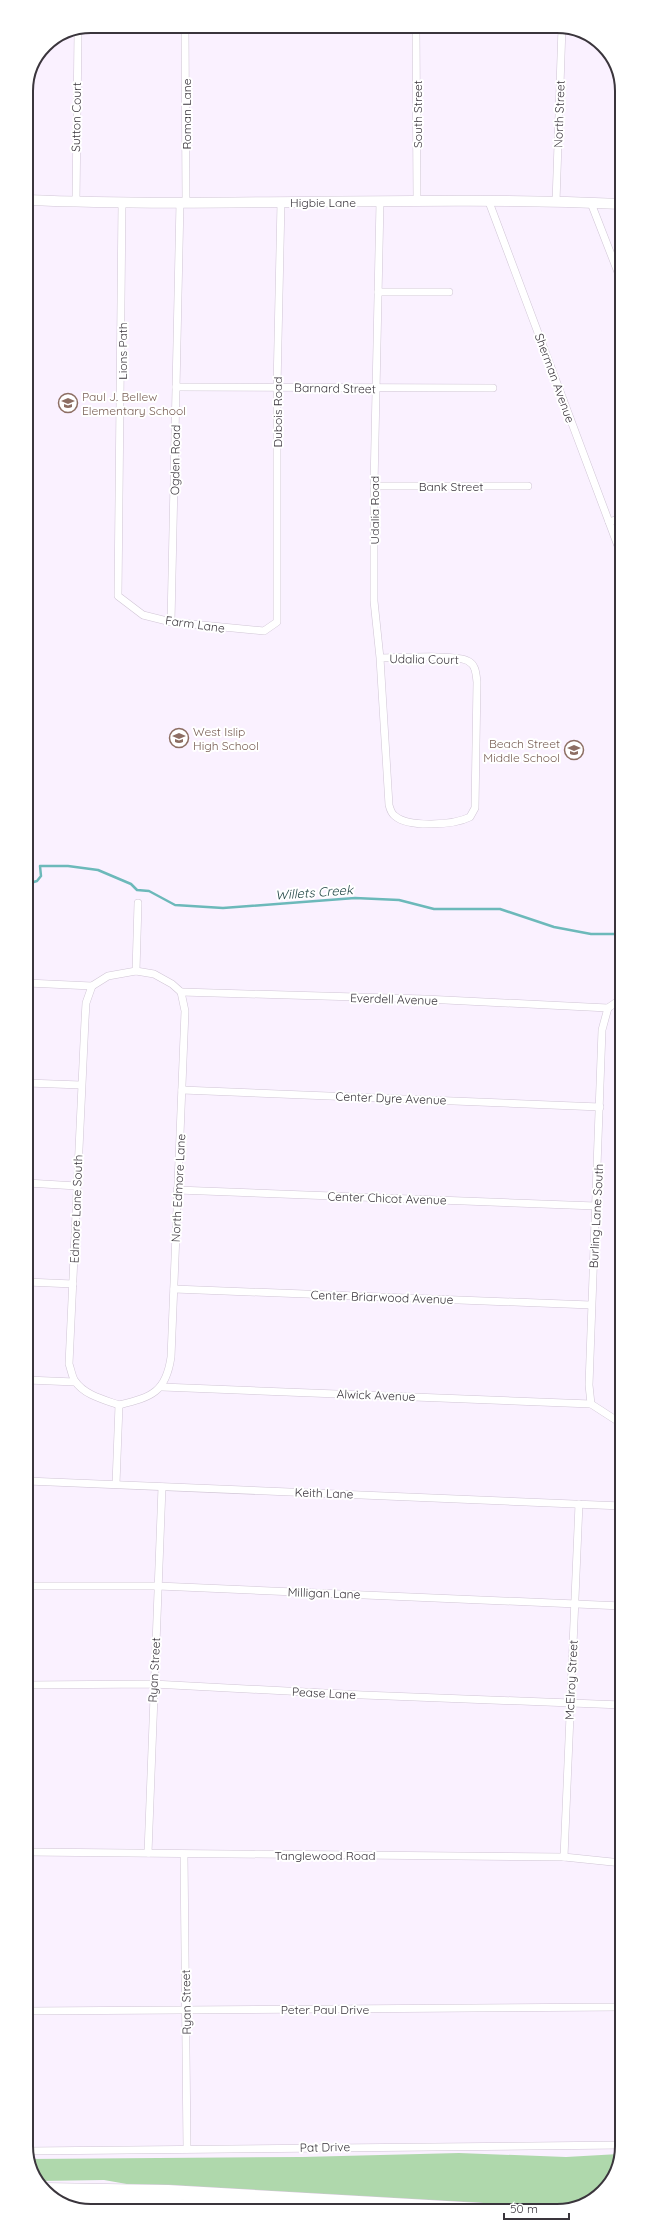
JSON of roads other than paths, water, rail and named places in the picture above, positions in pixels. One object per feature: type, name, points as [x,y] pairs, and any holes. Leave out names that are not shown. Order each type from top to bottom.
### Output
[{"type":"highway","points":[[53,2190],[194,2194],[373,2204]]},
{"type":"highway","points":[[83,2203],[102,2204]]},
{"type":"main road","name":"Higbie Lane","points":[[33,200],[122,203],[556,202],[615,204]]},
{"type":"street","name":"Roman Lane","points":[[183,202],[185,33]]},
{"type":"street","name":"South Street","points":[[416,33],[417,202]]},
{"type":"street","name":"North Street","points":[[556,202],[562,33]]},
{"type":"street","name":"Sutton Court","points":[[76,202],[78,35]]},
{"type":"street","name":"Ogden Road","points":[[171,622],[176,387],[183,202]]},
{"type":"street","name":"Dubois Road","points":[[277,622],[277,387],[280,202]]},
{"type":"street","name":"Udalia Road","points":[[380,202],[374,486],[374,601],[380,658],[389,806],[394,816]]},
{"type":"street","name":"Sherman Avenue","points":[[489,202],[615,538]]},
{"type":"street","name":"Lions Path","points":[[118,596],[122,203]]},
{"type":"street","points":[[591,203],[615,265]]},
{"type":"street","points":[[378,292],[449,292]]},
{"type":"street","name":"Barnard Street","points":[[176,387],[493,388]]},
{"type":"street","name":"Bank Street","points":[[374,486],[528,486]]},
{"type":"street","points":[[609,522],[615,520]]},
{"type":"street","name":"Farm Lane","points":[[118,596],[143,615],[171,622],[264,631],[277,622]]},
{"type":"street","name":"Udalia Court","points":[[380,658],[455,658],[467,660],[475,668],[477,682],[475,808],[470,817],[452,823],[408,822],[394,816]]},
{"type":"street","points":[[136,971],[138,903]]},
{"type":"street","points":[[33,983],[92,986],[108,976],[136,971],[154,974],[172,984],[181,992]]},
{"type":"street","name":"Edmore Lane South","points":[[76,1382],[69,1364],[81,1085],[86,1008],[92,986]]},
{"type":"street","name":"Everdell Avenue","points":[[181,992],[425,999],[608,1008]]},
{"type":"street","name":"North Edmore Lane","points":[[162,1386],[168,1374],[171,1357],[185,1012],[181,992]]},
{"type":"street","points":[[608,1008],[615,1003]]},
{"type":"street","name":"Burling Lane South","points":[[591,1404],[589,1385],[591,1305],[602,1030],[608,1008]]},
{"type":"street","points":[[33,1083],[81,1085]]},
{"type":"street","name":"Center Dyre Avenue","points":[[182,1090],[600,1107]]},
{"type":"street","points":[[33,1183],[77,1186]]},
{"type":"street","name":"Center Chicot Avenue","points":[[177,1190],[596,1206]]},
{"type":"street","points":[[33,1282],[73,1284]]},
{"type":"street","name":"Center Briarwood Avenue","points":[[174,1289],[591,1305]]},
{"type":"street","points":[[33,1380],[76,1382],[96,1397],[119,1405],[139,1400],[162,1386]]},
{"type":"street","name":"Alwick Avenue","points":[[162,1386],[591,1404]]},
{"type":"street","points":[[591,1404],[615,1419]]},
{"type":"street","points":[[116,1484],[119,1405]]},
{"type":"street","name":"Keith Lane","points":[[33,1481],[615,1506]]},
{"type":"street","name":"Ryan Street","points":[[148,1853],[153,1684],[162,1487]]},
{"type":"street","name":"McElroy Street","points":[[564,1857],[579,1504]]},
{"type":"street","name":"Milligan Lane","points":[[33,1586],[158,1586],[615,1606]]},
{"type":"street","name":"Pease Lane","points":[[33,1686],[153,1684],[363,1695],[615,1705]]},
{"type":"street","name":"Tanglewood Road","points":[[33,1852],[564,1857],[615,1861]]},
{"type":"street","name":"Ryan Street","points":[[184,1854],[187,2149]]},
{"type":"street","name":"Peter Paul Drive","points":[[33,2011],[615,2007]]},
{"type":"street","name":"Pat Drive","points":[[33,2151],[615,2145]]},
{"type":"waterway","name":"Willets Creek","points":[[33,882],[37,881],[41,876],[40,866],[68,866],[98,870],[131,884],[137,890],[149,891],[175,905],[223,908],[355,898],[399,900],[434,909],[500,909],[554,927],[591,934],[615,934]]},
{"type":"place","name":"Paul J. Bellew Elementary School","points":[[68,403]]},
{"type":"place","name":"West Islip High School","points":[[179,738]]},
{"type":"place","name":"Beach Street Middle School","points":[[574,750]]}]
